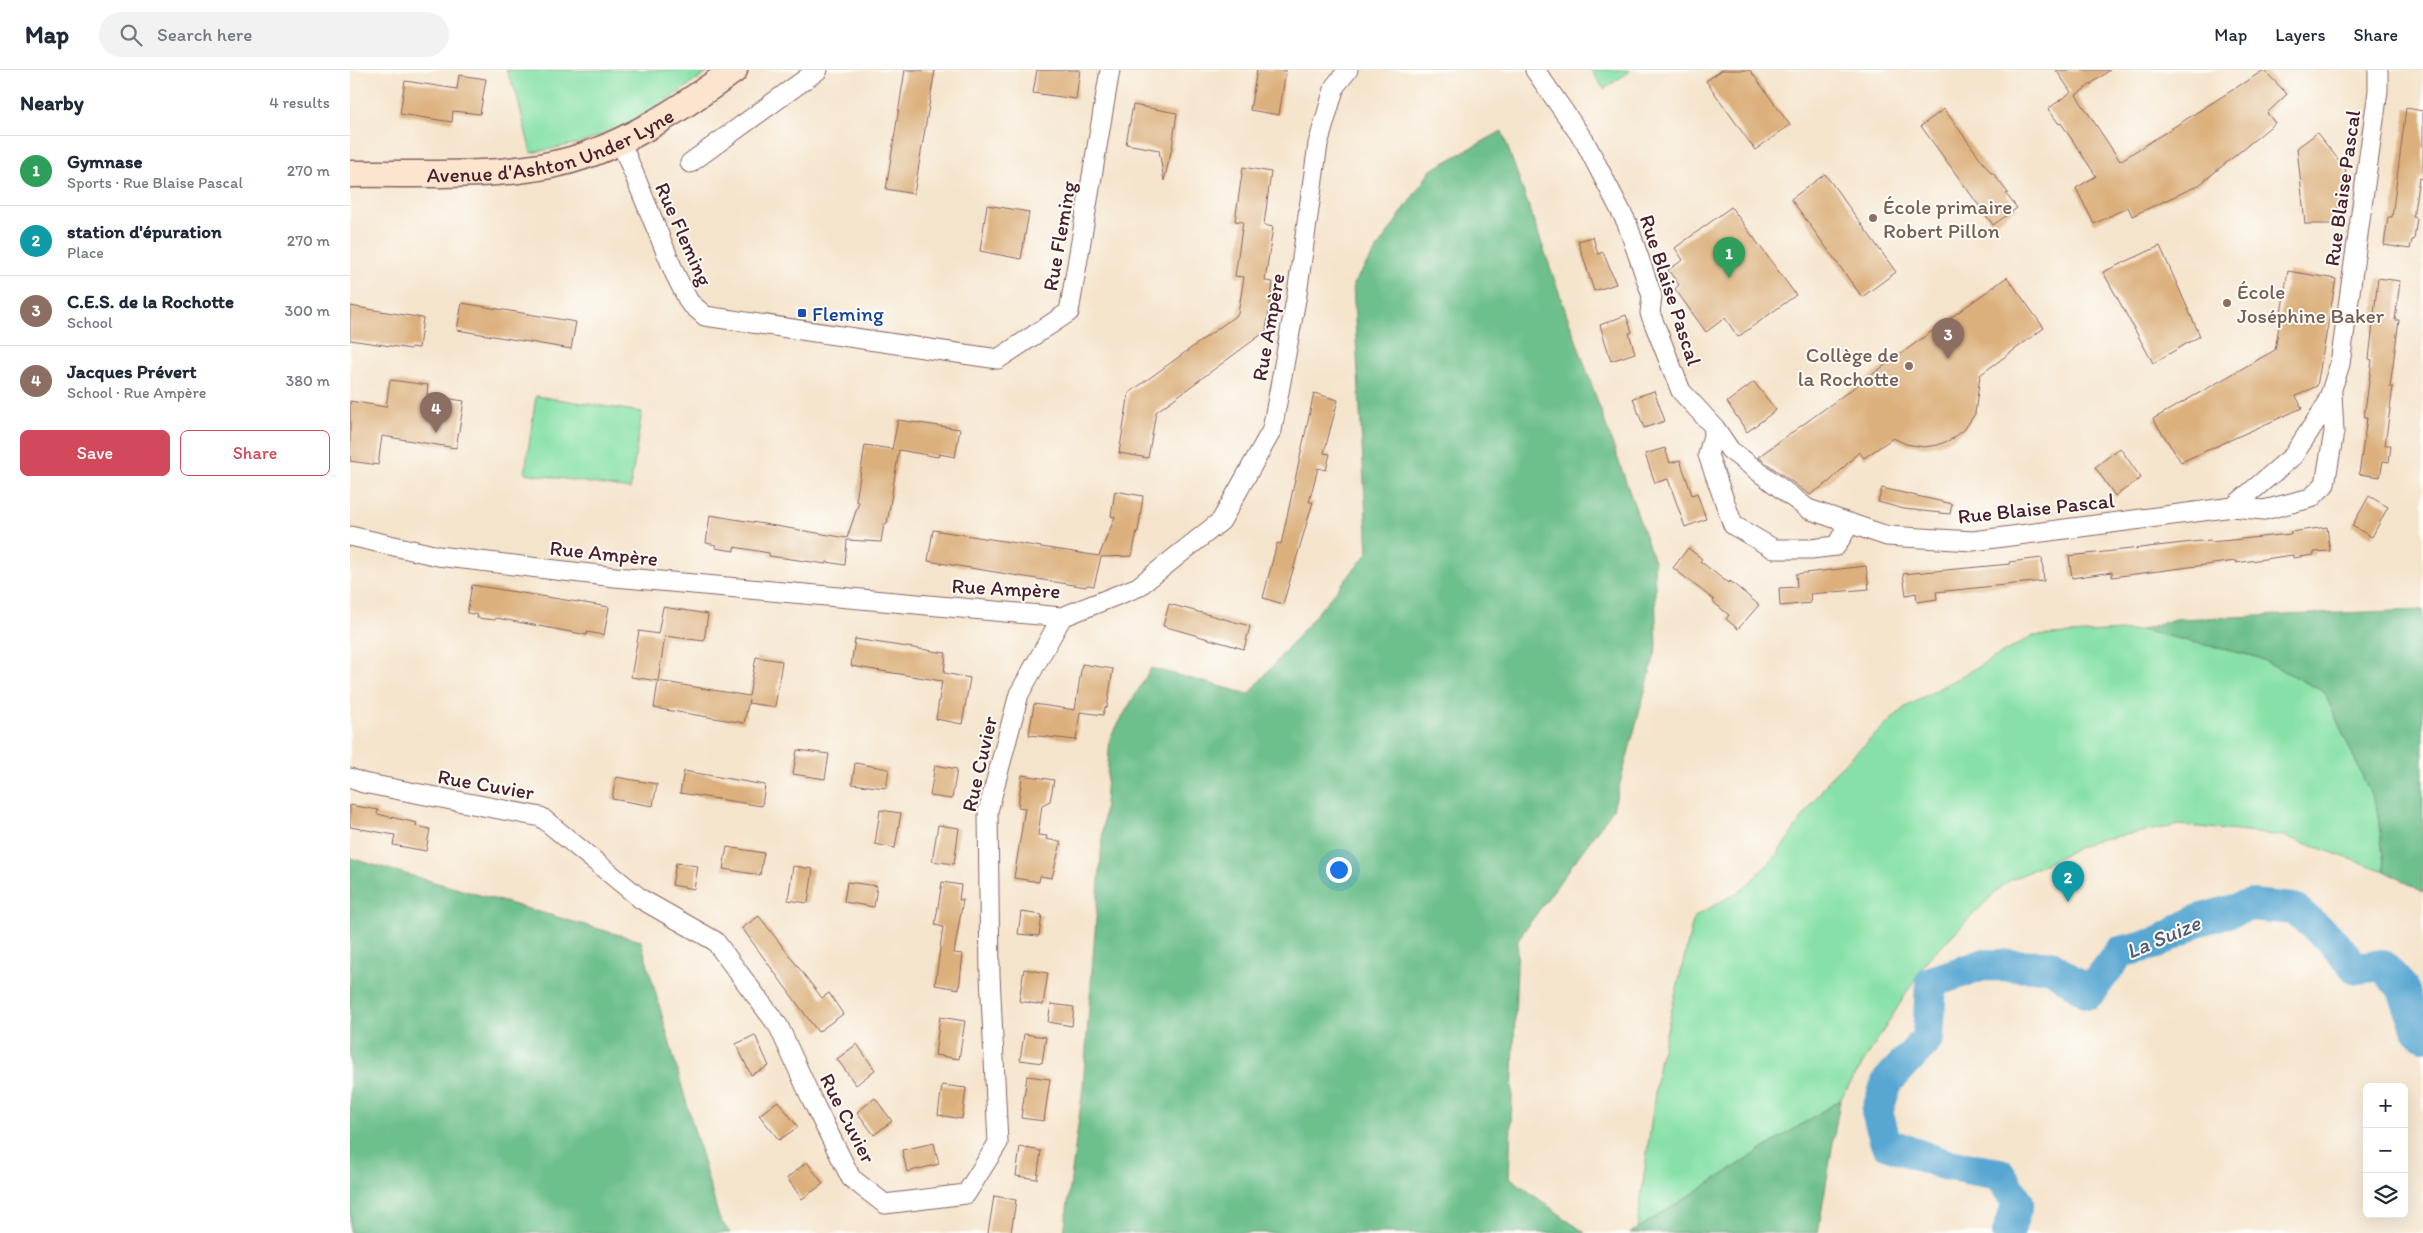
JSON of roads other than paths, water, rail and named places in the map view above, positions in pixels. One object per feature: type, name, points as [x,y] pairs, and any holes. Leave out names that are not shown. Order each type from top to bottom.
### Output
[{"type":"street","name":"Avenue d'Ashton Under Lyne","points":[[350,174],[489,173],[551,165],[620,140],[671,114],[734,70]]},
{"type":"street","points":[[690,163],[818,70]]},
{"type":"street","name":"Rue Fleming","points":[[620,140],[675,274],[689,302],[706,316],[998,358],[1069,312],[1110,70]]},
{"type":"street","name":"Rue Ampère","points":[[350,536],[438,556],[615,577],[1062,617],[1138,587],[1221,521],[1272,430],[1298,294],[1318,144],[1335,86],[1348,70]]},
{"type":"street","name":"Rue Blaise Pascal","points":[[1535,70],[1585,142],[1627,223],[1652,296],[1650,313],[1681,391],[1715,428],[1730,450],[1808,509],[1887,536],[1973,541],[2233,507],[2293,456],[2327,404],[2340,364],[2378,91],[2378,70]]},
{"type":"street","points":[[2233,507],[2264,510],[2311,498],[2325,484],[2334,432],[2332,391]]},
{"type":"street","points":[[1715,428],[1708,455],[1733,525],[1774,549],[1811,549],[1836,546],[1850,524]]},
{"type":"street","name":"Rue Cuvier","points":[[350,778],[363,783],[542,817],[641,899],[715,941],[779,1027],[812,1100],[851,1178],[885,1204],[966,1194],[998,1143],[990,975],[988,811],[1019,694],[1062,617]]},
{"type":"waterway","name":"La Suize","points":[[2008,1233],[2018,1202],[2000,1174],[1943,1164],[1886,1143],[1877,1112],[1887,1082],[1928,1038],[1931,982],[1983,965],[2051,966],[2089,993],[2120,952],[2158,943],[2196,921],[2252,905],[2294,909],[2331,940],[2356,968],[2382,965],[2402,987],[2418,1030],[2423,1035]]},
{"type":"place","name":"École primaire Robert Pillon","points":[[1873,218]]},
{"type":"place","name":"Gymnase","points":[[1729,278]]},
{"type":"place","name":"École Joséphine Baker","points":[[2227,303]]},
{"type":"place","name":"Fleming","points":[[802,313]]},
{"type":"place","name":"C.E.S. de la Rochotte","points":[[1948,359]]},
{"type":"place","name":"Collège de la Rochotte","points":[[1909,366]]},
{"type":"place","name":"Jacques Prévert","points":[[436,433]]},
{"type":"place","name":"station d'épuration","points":[[2068,902]]}]
